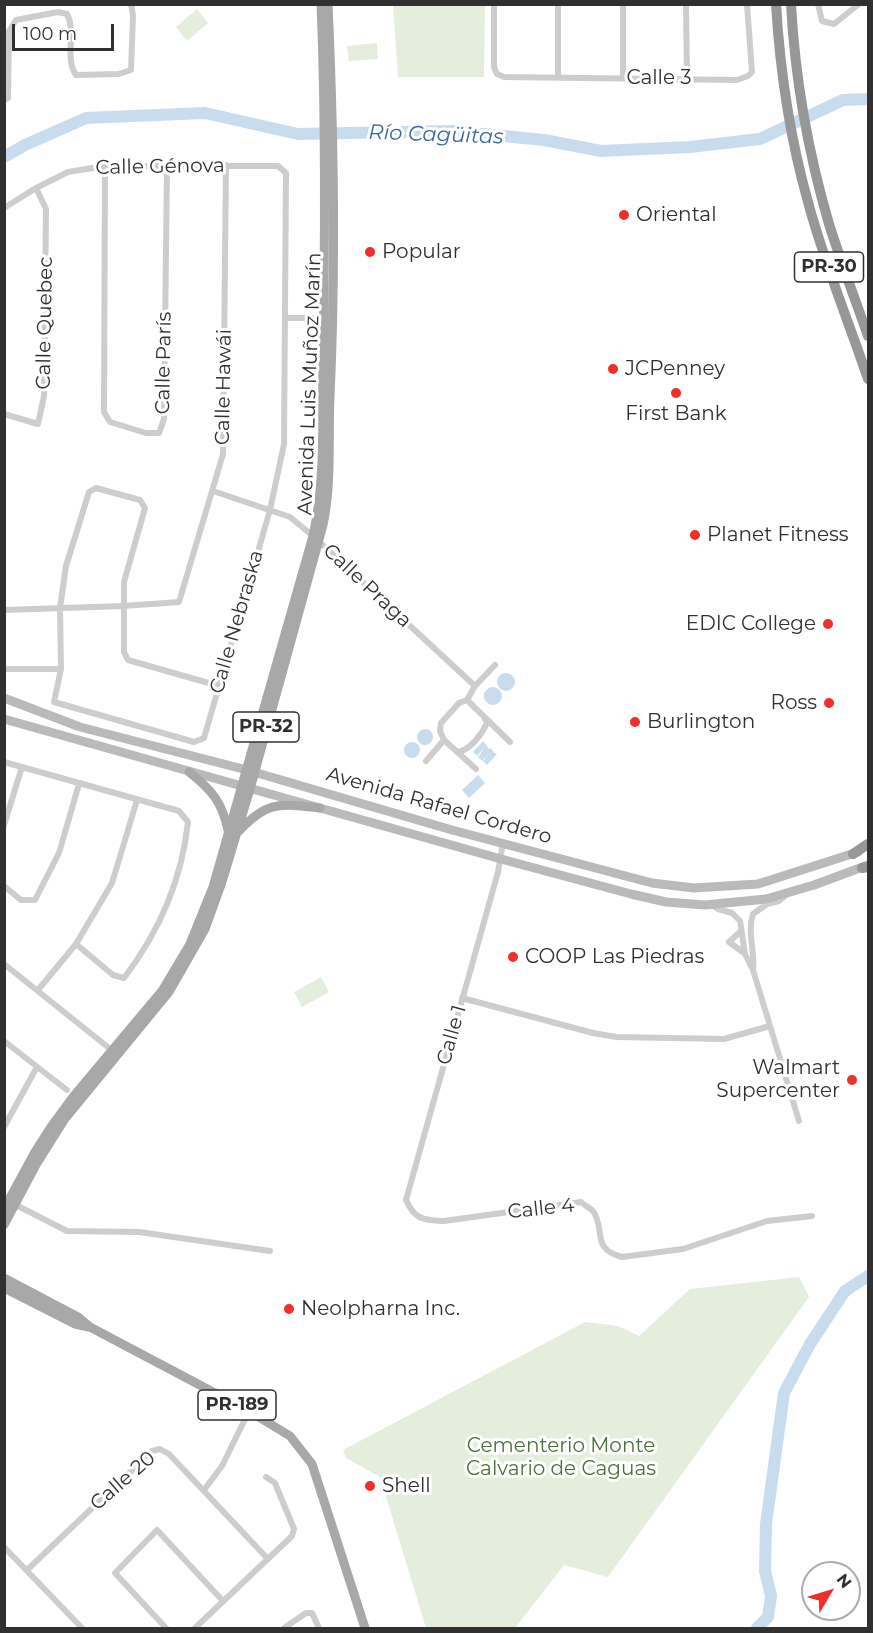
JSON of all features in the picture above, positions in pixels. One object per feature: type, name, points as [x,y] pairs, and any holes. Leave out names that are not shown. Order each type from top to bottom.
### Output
[{"type":"highway","name":"PR-30","points":[[776,4],[784,86],[796,153],[818,236],[868,379]]},
{"type":"highway","name":"PR-30","points":[[790,4],[798,82],[809,148],[830,226],[868,336]]},
{"type":"highway","points":[[853,854],[868,846]]},
{"type":"main road","name":"Avenida Luis Muñoz Marín","points":[[321,4],[328,84]]},
{"type":"main road","name":"Avenida Luis Muñoz Marín","points":[[4,1225],[10,1205],[51,1127],[115,1053],[162,991],[184,956],[211,894],[232,834],[316,538],[321,489],[328,318],[328,4]]},
{"type":"main road","name":"Avenida Rafael Cordero","points":[[4,698],[80,727],[250,771],[652,883],[694,888],[758,884],[853,854]]},
{"type":"main road","name":"Avenida Rafael Cordero","points":[[4,719],[501,859],[666,902],[710,904],[766,899],[866,867]]},
{"type":"main road","points":[[189,772],[203,783],[221,805],[232,834],[268,807],[283,804],[320,808]]},
{"type":"main road","name":"PR-189","points":[[5,1283],[75,1324],[90,1327],[249,1411],[290,1436],[312,1464],[365,1629]]},
{"type":"street","points":[[4,100],[8,98],[9,31],[16,20],[58,12],[67,14],[71,22],[71,68],[76,75],[120,74],[131,70],[133,16],[131,4]]},
{"type":"street","name":"Calle 3","points":[[494,4],[494,67],[497,74],[504,77],[737,80],[752,72],[747,4]]},
{"type":"street","points":[[558,4],[558,76]]},
{"type":"street","points":[[623,4],[623,77]]},
{"type":"street","points":[[686,4],[687,78]]},
{"type":"street","points":[[818,4],[822,21],[834,24],[859,4]]},
{"type":"street","name":"Calle París","points":[[105,166],[104,412],[110,422],[146,433],[159,433],[164,419],[167,165]]},
{"type":"street","name":"Calle Hawái","points":[[123,606],[179,602],[223,454],[226,165]]},
{"type":"street","name":"Calle Génova","points":[[4,208],[68,172],[105,166],[278,166],[286,173]]},
{"type":"street","name":"Calle Nebraska","points":[[61,669],[54,702],[194,742],[204,738],[270,510],[284,444],[286,173]]},
{"type":"street","name":"Calle Quebec","points":[[4,414],[38,424],[44,396],[46,209],[36,188]]},
{"type":"street","points":[[285,318],[328,318]]},
{"type":"street","points":[[4,669],[61,669],[60,608],[66,566],[89,492],[96,488],[140,500],[145,508],[124,582],[124,652],[128,660],[219,686]]},
{"type":"street","name":"Calle Praga","points":[[213,491],[290,517],[316,538],[475,686]]},
{"type":"street","points":[[4,610],[123,606]]},
{"type":"street","points":[[476,769],[444,740],[440,731],[441,723],[459,703],[467,700],[475,686],[495,665]]},
{"type":"street","points":[[467,700],[510,742]]},
{"type":"street","points":[[458,752],[464,750],[484,730],[487,723],[485,718]]},
{"type":"street","points":[[426,761],[444,740]]},
{"type":"street","points":[[4,762],[179,811],[188,822],[186,839],[168,905],[143,954],[124,978],[113,975],[76,944]]},
{"type":"street","points":[[4,825],[22,767]]},
{"type":"street","points":[[4,886],[21,900],[35,900],[59,853],[79,784]]},
{"type":"street","points":[[38,990],[76,944],[112,883],[137,800]]},
{"type":"street","name":"Calle 1","points":[[423,1220],[411,1212],[406,1200],[501,859],[503,843]]},
{"type":"street","points":[[753,970],[754,957],[750,932],[753,914],[767,904],[779,901],[787,894]]},
{"type":"street","points":[[710,904],[732,913],[740,921],[745,954],[753,970],[799,1121]]},
{"type":"street","points":[[741,931],[729,942],[745,954]]},
{"type":"street","points":[[4,964],[115,1053]]},
{"type":"street","points":[[462,998],[616,1037],[724,1039],[770,1026]]},
{"type":"street","points":[[4,1041],[67,1090]]},
{"type":"street","points":[[6,1122],[37,1067]]},
{"type":"street","name":"Calle 4","points":[[423,1220],[444,1221],[581,1202],[594,1212],[603,1245],[613,1254],[622,1257],[683,1249],[767,1221],[812,1216]]},
{"type":"street","points":[[10,1205],[67,1231],[139,1232],[270,1251]]},
{"type":"street","points":[[204,1490],[222,1466],[249,1411]]},
{"type":"street","name":"Calle 20","points":[[27,1570],[152,1451],[160,1449],[169,1454],[267,1558]]},
{"type":"street","points":[[195,1629],[292,1536],[294,1529],[275,1482],[266,1477]]},
{"type":"street","points":[[166,1629],[115,1573],[157,1530],[223,1601]]},
{"type":"street","points":[[4,1547],[82,1629]]},
{"type":"street","points":[[284,1629],[306,1613],[312,1613],[319,1629]]},
{"type":"green space","points":[[393,5],[485,5],[484,77],[398,77]]},
{"type":"green space","points":[[197,9],[208,23],[187,41],[176,27]]},
{"type":"green space","points":[[377,43],[378,59],[349,61],[347,46]]},
{"type":"green space","points":[[321,977],[329,992],[302,1007],[294,992]]},
{"type":"green space","name":"Cementerio Monte Calvario de Caguas","points":[[799,1277],[809,1297],[608,1577],[564,1565],[515,1628],[426,1628],[380,1477],[346,1458],[343,1450],[585,1322],[618,1326],[639,1336],[690,1289]]},
{"type":"water","points":[[506,673],[512,676],[515,682],[512,688],[506,691],[500,688],[497,682],[500,676]]},
{"type":"water","points":[[493,687],[499,690],[502,696],[499,702],[493,705],[487,702],[484,696],[487,690]]},
{"type":"water","points":[[425,729],[431,731],[433,737],[431,743],[425,745],[419,743],[417,737],[419,731]]},
{"type":"water","points":[[483,741],[497,754],[487,765],[483,761],[491,752],[482,761],[478,757],[485,747],[477,756],[473,752]]},
{"type":"water","points":[[412,742],[420,750],[412,758],[404,750]]},
{"type":"water","points":[[478,775],[485,783],[469,798],[462,790]]},
{"type":"waterway","name":"Río Cagüitas","points":[[4,157],[25,145],[86,118],[205,113],[298,134],[452,131],[544,140],[601,151],[690,147],[760,139],[843,100],[868,99]]},
{"type":"waterway","points":[[757,1628],[768,1617],[771,1596],[765,1571],[766,1524],[784,1393],[810,1344],[845,1291],[868,1276]]},
{"type":"place","name":"Oriental","points":[[624,215]]},
{"type":"place","name":"Popular","points":[[370,252]]},
{"type":"place","name":"JCPenney","points":[[613,369]]},
{"type":"place","name":"First Bank","points":[[676,393]]},
{"type":"place","name":"Planet Fitness","points":[[695,535]]},
{"type":"place","name":"EDIC College","points":[[828,624]]},
{"type":"place","name":"Ross","points":[[829,703]]},
{"type":"place","name":"Burlington","points":[[635,722]]},
{"type":"place","name":"COOP Las Piedras","points":[[513,957]]},
{"type":"place","name":"Walmart Supercenter","points":[[852,1080]]},
{"type":"place","name":"Neolpharna Inc.","points":[[289,1309]]},
{"type":"place","name":"Shell","points":[[370,1486]]}]
